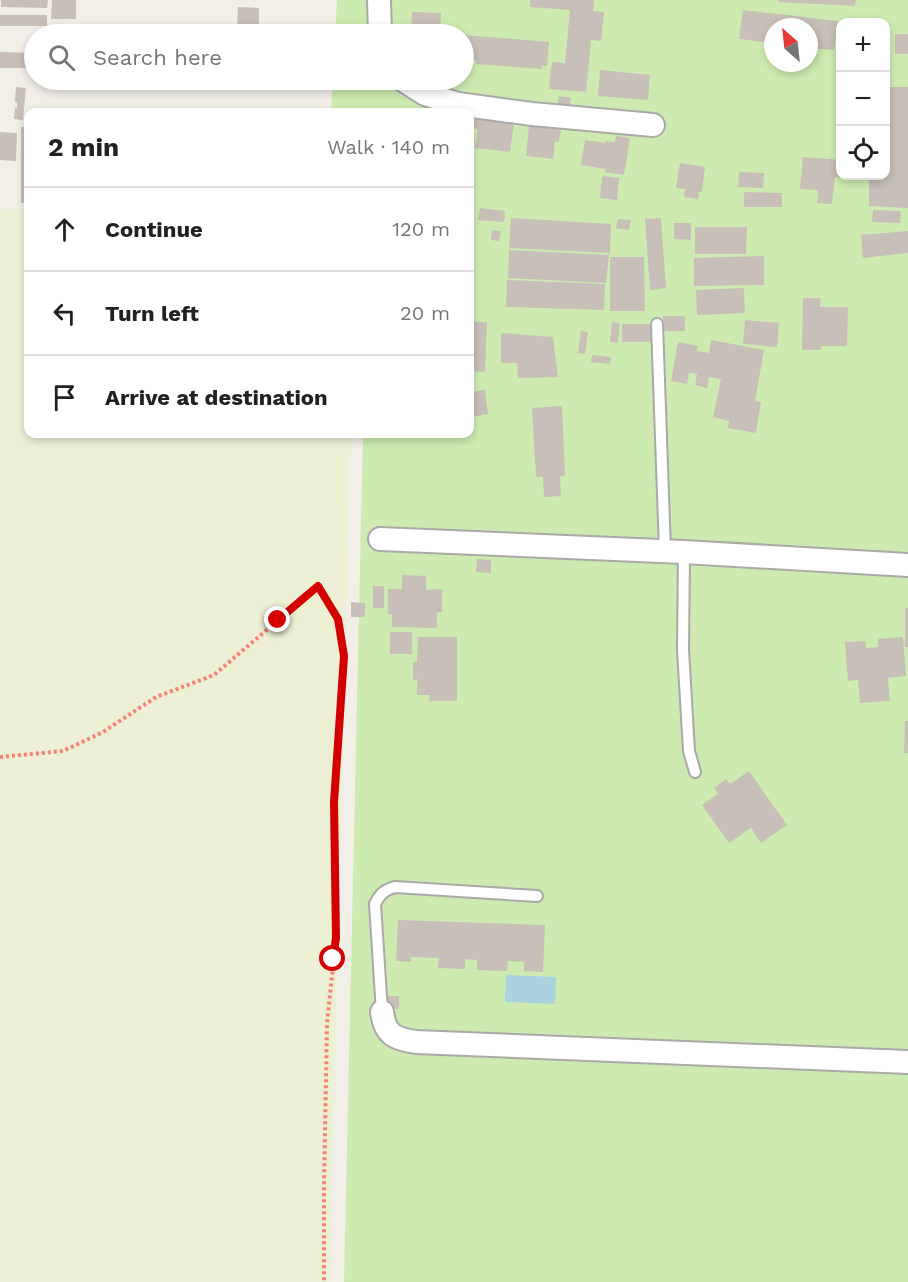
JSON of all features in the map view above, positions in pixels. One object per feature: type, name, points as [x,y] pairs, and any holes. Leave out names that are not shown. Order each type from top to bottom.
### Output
[{"type":"street","points":[[380,0],[380,24]]},
{"type":"street","points":[[419,90],[458,105],[654,125]]},
{"type":"street","points":[[380,539],[675,551],[908,565]]},
{"type":"street","points":[[382,1012],[385,1027],[391,1034],[402,1040],[416,1042],[908,1062]]},
{"type":"lane","points":[[657,324],[689,751],[695,772]]},
{"type":"lane","points":[[382,1012],[375,904],[380,894],[395,887],[537,896]]},
{"type":"path","points":[[0,756],[63,751],[103,732],[156,697],[214,675],[318,586],[328,602],[338,619],[344,656],[334,802],[336,938],[327,1023],[324,1282]]},
{"type":"green space","points":[[337,0],[908,0],[908,1282],[344,1282],[363,438],[474,438],[474,108],[331,108],[332,90],[474,90],[474,24],[336,24]]},
{"type":"green space","points":[[0,209],[24,209],[24,438],[351,438],[330,1282],[0,1282]]},
{"type":"water","points":[[506,975],[556,977],[555,1004],[505,1002]]},
{"type":"building","points":[[1,0],[48,0],[47,8],[1,7]]},
{"type":"building","points":[[52,0],[76,0],[76,19],[51,19]]},
{"type":"building","points":[[530,0],[594,0],[593,11],[604,12],[601,41],[591,40],[586,92],[549,89],[552,62],[565,63],[570,10],[530,7]]},
{"type":"building","points":[[779,0],[856,0],[855,6],[779,2]]},
{"type":"building","points":[[238,7],[259,8],[259,24],[237,24]]},
{"type":"building","points":[[743,10],[812,18],[764,18],[764,42],[739,39]]},
{"type":"building","points":[[412,12],[441,13],[440,24],[411,24]]},
{"type":"building","points":[[0,15],[47,15],[47,24],[0,26]]},
{"type":"building","points":[[818,19],[836,21],[834,50],[818,49]]},
{"type":"building","points":[[895,34],[908,34],[908,54],[895,54]]},
{"type":"building","points":[[474,36],[549,42],[547,66],[542,66],[542,69],[476,64],[474,60]]},
{"type":"building","points":[[0,52],[24,53],[24,68],[0,68]]},
{"type":"building","points":[[600,70],[650,75],[648,100],[598,96]]},
{"type":"building","points":[[16,87],[24,88],[26,90],[23,120],[14,119],[15,108],[17,108],[17,102],[15,102]]},
{"type":"building","points":[[890,87],[908,87],[908,208],[869,206],[869,180],[890,180]]},
{"type":"building","points":[[559,96],[571,98],[569,112],[557,110]]},
{"type":"building","points":[[474,119],[514,123],[510,152],[475,148],[478,129],[474,128]]},
{"type":"building","points":[[529,126],[561,129],[559,142],[555,142],[553,159],[526,156]]},
{"type":"building","points":[[21,127],[24,127],[24,203],[21,203]]},
{"type":"building","points":[[0,132],[17,133],[16,161],[0,160]]},
{"type":"building","points":[[616,136],[630,138],[624,175],[581,165],[585,140],[615,142]]},
{"type":"building","points":[[803,157],[836,160],[832,204],[817,203],[818,190],[800,189]]},
{"type":"building","points":[[680,163],[705,167],[702,192],[699,192],[698,199],[684,197],[685,189],[676,188]]},
{"type":"building","points":[[739,172],[764,173],[763,188],[738,187]]},
{"type":"building","points":[[602,176],[619,178],[617,200],[600,198]]},
{"type":"building","points":[[744,192],[782,193],[782,207],[744,207]]},
{"type":"building","points":[[480,208],[505,211],[504,222],[478,220]]},
{"type":"building","points":[[873,210],[901,211],[900,223],[872,222]]},
{"type":"building","points":[[511,218],[611,224],[610,253],[509,248]]},
{"type":"building","points":[[661,218],[666,288],[650,290],[645,219]]},
{"type":"building","points":[[618,219],[631,220],[629,230],[616,228]]},
{"type":"building","points":[[674,223],[691,223],[691,240],[674,239]]},
{"type":"building","points":[[695,227],[747,227],[746,254],[695,254]]},
{"type":"building","points":[[492,230],[501,231],[499,241],[491,240]]},
{"type":"building","points":[[908,231],[908,253],[863,258],[861,235]]},
{"type":"building","points":[[509,250],[609,255],[606,283],[508,278]]},
{"type":"building","points":[[764,256],[764,285],[694,286],[694,258]]},
{"type":"building","points":[[610,257],[644,257],[645,311],[610,311]]},
{"type":"building","points":[[507,280],[605,284],[604,310],[506,307]]},
{"type":"building","points":[[744,288],[745,313],[697,315],[696,290]]},
{"type":"building","points":[[803,298],[821,298],[820,307],[848,307],[847,346],[821,346],[821,350],[802,350]]},
{"type":"building","points":[[663,316],[685,316],[685,331],[662,331]]},
{"type":"building","points":[[745,320],[779,323],[777,347],[743,344]]},
{"type":"building","points":[[474,322],[487,322],[485,372],[474,371]]},
{"type":"building","points":[[612,322],[620,323],[618,343],[610,342]]},
{"type":"building","points":[[622,324],[655,324],[655,342],[622,342]]},
{"type":"building","points":[[581,331],[588,332],[585,354],[578,353]]},
{"type":"building","points":[[501,333],[553,337],[558,377],[518,378],[517,363],[501,363]]},
{"type":"building","points":[[711,340],[764,350],[755,401],[761,402],[756,433],[728,428],[729,421],[713,417],[721,379],[709,377],[707,388],[695,385],[697,374],[689,373],[687,384],[671,381],[678,342],[698,346],[697,351],[709,353]]},
{"type":"building","points":[[592,355],[611,357],[610,364],[591,362]]},
{"type":"building","points":[[485,390],[488,414],[474,416],[474,391]]},
{"type":"building","points":[[562,406],[565,476],[560,476],[561,496],[544,497],[543,477],[536,477],[532,408]]},
{"type":"building","points":[[477,559],[491,560],[491,573],[476,572]]},
{"type":"building","points":[[402,575],[426,576],[426,590],[442,589],[442,612],[437,612],[437,628],[392,627],[392,614],[388,614],[388,589],[402,589]]},
{"type":"building","points":[[373,586],[384,586],[384,608],[373,608]]},
{"type":"building","points":[[351,602],[365,603],[365,617],[351,617]]},
{"type":"building","points":[[905,608],[908,608],[908,647],[905,647]]},
{"type":"building","points":[[390,632],[412,632],[412,654],[390,654]]},
{"type":"building","points":[[418,637],[457,637],[457,701],[429,701],[430,695],[417,695],[417,679],[413,680],[413,662],[417,662]]},
{"type":"building","points":[[903,637],[906,676],[888,678],[890,701],[860,703],[858,680],[848,681],[845,642],[865,641],[866,648],[878,647],[878,639]]},
{"type":"building","points":[[905,721],[908,721],[908,753],[904,753]]},
{"type":"building","points":[[749,771],[787,825],[761,843],[751,828],[729,843],[702,805],[718,794],[714,788],[726,779],[730,784]]},
{"type":"building","points":[[398,920],[545,925],[543,972],[524,971],[524,962],[508,961],[507,971],[477,970],[477,960],[465,959],[465,969],[438,968],[439,958],[411,957],[411,962],[396,961]]},
{"type":"building","points":[[385,996],[399,996],[399,1009],[384,1008]]},
{"type":"route","points":[[278,620],[318,586],[338,619],[344,656],[334,802],[336,938],[333,959]]}]
